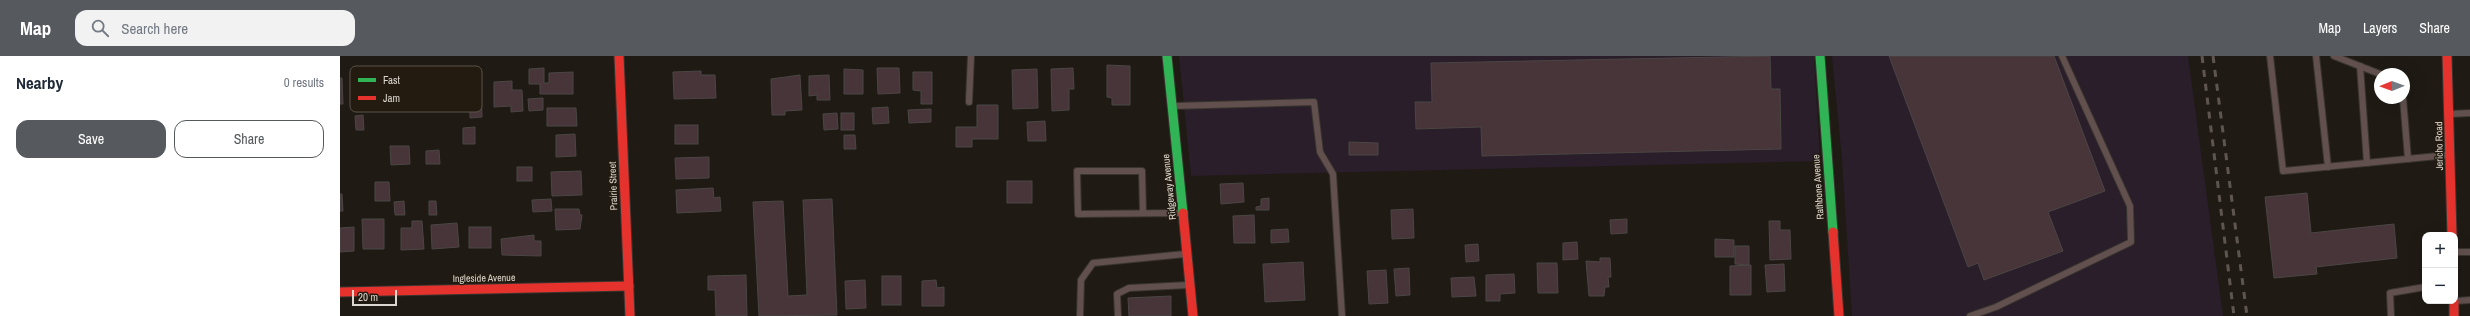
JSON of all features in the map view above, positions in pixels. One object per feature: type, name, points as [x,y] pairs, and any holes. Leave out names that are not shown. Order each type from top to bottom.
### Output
[{"type":"street","name":"Prairie Street","points":[[619,56],[630,316]]},
{"type":"street","name":"Ridgeway Avenue","points":[[1166,56],[1193,316]]},
{"type":"street","name":"Rathbone Avenue","points":[[1820,56],[1838,316]]},
{"type":"street","name":"Jericho Road","points":[[2447,56],[2452,232]]},
{"type":"street","name":"Ingleside Avenue","points":[[340,292],[629,286]]},
{"type":"street","points":[[2454,304],[2454,316]]},
{"type":"lane","points":[[969,102],[971,56]]},
{"type":"lane","points":[[1970,316],[1996,307],[2131,242],[2130,206],[2062,56]]},
{"type":"lane","points":[[2270,56],[2283,171],[2450,155]]},
{"type":"lane","points":[[2316,56],[2328,167]]},
{"type":"lane","points":[[2334,56],[2374,72]]},
{"type":"lane","points":[[2360,66],[2367,163]]},
{"type":"lane","points":[[1172,106],[1314,102],[1320,152],[1333,174],[1342,316]]},
{"type":"lane","points":[[2403,104],[2408,159]]},
{"type":"lane","points":[[2449,114],[2470,113]]},
{"type":"lane","points":[[1143,213],[1142,171],[1077,171],[1078,214],[1143,213],[1182,212]]},
{"type":"lane","points":[[2458,252],[2470,252]]},
{"type":"lane","points":[[1080,316],[1081,280],[1093,263],[1187,254]]},
{"type":"lane","points":[[1118,316],[1117,294],[1129,288],[1190,285]]},
{"type":"lane","points":[[2391,316],[2390,293],[2422,288]]},
{"type":"lane","points":[[2458,301],[2470,300]]},
{"type":"shaded area","points":[[1179,56],[1814,56],[1820,161],[1191,176]]},
{"type":"shaded area","points":[[1832,56],[2188,56],[2223,316],[1852,316],[1842,160]]},
{"type":"building","points":[[1770,56],[1771,89],[1780,89],[1781,149],[1482,156],[1481,127],[1416,129],[1415,102],[1432,102],[1431,63]]},
{"type":"building","points":[[1889,56],[2054,56],[2105,191],[2048,212],[2063,251],[1984,280],[1978,263],[1968,267]]},
{"type":"building","points":[[1107,65],[1130,66],[1130,105],[1112,105],[1112,98],[1107,97]]},
{"type":"building","points":[[544,68],[544,83],[549,83],[549,73],[573,72],[573,94],[540,94],[540,84],[529,84],[529,69]]},
{"type":"building","points":[[877,68],[899,68],[900,93],[878,94]]},
{"type":"building","points":[[1073,68],[1074,89],[1069,89],[1069,110],[1052,111],[1051,69]]},
{"type":"building","points":[[844,69],[863,70],[863,94],[844,94]]},
{"type":"building","points":[[1037,69],[1038,108],[1013,109],[1012,70]]},
{"type":"building","points":[[701,71],[701,75],[715,75],[716,98],[674,99],[673,72]]},
{"type":"building","points":[[913,72],[932,72],[932,104],[921,104],[921,91],[913,90]]},
{"type":"building","points":[[800,75],[802,110],[785,111],[785,115],[772,115],[771,79]]},
{"type":"building","points":[[829,75],[830,100],[817,100],[817,95],[809,96],[809,76]]},
{"type":"building","points":[[340,78],[342,78],[343,104],[340,104]]},
{"type":"building","points":[[512,81],[512,90],[522,90],[523,111],[511,112],[511,106],[494,107],[494,82]]},
{"type":"building","points":[[543,98],[543,110],[529,111],[528,99]]},
{"type":"building","points":[[977,105],[998,105],[998,139],[972,139],[972,147],[956,147],[956,127],[977,127]]},
{"type":"building","points":[[888,107],[889,123],[873,124],[872,108]]},
{"type":"building","points":[[547,108],[576,108],[577,126],[547,126]]},
{"type":"building","points":[[931,109],[931,122],[909,123],[908,110]]},
{"type":"building","points":[[470,112],[482,112],[482,117],[470,118]]},
{"type":"building","points":[[837,113],[838,129],[824,130],[823,114]]},
{"type":"building","points":[[841,113],[854,113],[854,130],[841,130]]},
{"type":"building","points":[[363,115],[364,130],[356,130],[355,116]]},
{"type":"building","points":[[1045,121],[1046,141],[1028,141],[1027,122]]},
{"type":"building","points":[[675,125],[698,125],[698,144],[675,144]]},
{"type":"building","points":[[475,127],[475,144],[463,144],[463,128]]},
{"type":"building","points":[[575,134],[576,156],[556,157],[556,135]]},
{"type":"building","points":[[844,135],[855,135],[856,149],[844,149]]},
{"type":"building","points":[[1349,142],[1378,143],[1378,155],[1349,155]]},
{"type":"building","points":[[390,146],[409,146],[410,164],[391,165]]},
{"type":"building","points":[[439,150],[440,164],[426,164],[426,151]]},
{"type":"building","points":[[709,157],[709,178],[676,179],[675,158]]},
{"type":"building","points":[[517,167],[532,167],[532,181],[517,181]]},
{"type":"building","points":[[581,171],[582,195],[552,196],[551,172]]},
{"type":"building","points":[[1007,181],[1032,181],[1032,203],[1007,203]]},
{"type":"building","points":[[375,182],[389,182],[390,201],[375,201]]},
{"type":"building","points":[[1243,183],[1244,202],[1221,204],[1220,184]]},
{"type":"building","points":[[713,188],[714,198],[720,197],[721,211],[677,213],[676,190]]},
{"type":"building","points":[[2307,193],[2311,233],[2394,224],[2397,258],[2316,267],[2317,274],[2274,278],[2265,197]]},
{"type":"building","points":[[340,194],[342,194],[343,211],[340,211]]},
{"type":"building","points":[[1269,198],[1269,210],[1256,210],[1256,207],[1261,206],[1261,199]]},
{"type":"building","points":[[551,199],[552,211],[533,212],[532,200]]},
{"type":"building","points":[[832,199],[837,315],[759,316],[753,202],[783,201],[788,296],[807,295],[803,200]]},
{"type":"building","points":[[404,201],[405,215],[395,215],[394,202]]},
{"type":"building","points":[[429,201],[436,201],[437,215],[429,215]]},
{"type":"building","points":[[555,209],[579,209],[580,215],[582,215],[580,229],[556,230]]},
{"type":"building","points":[[1413,209],[1414,238],[1392,239],[1391,210]]},
{"type":"building","points":[[1254,215],[1255,243],[1234,243],[1233,216]]},
{"type":"building","points":[[362,219],[384,219],[384,249],[363,249]]},
{"type":"building","points":[[1627,219],[1627,233],[1611,234],[1610,220]]},
{"type":"building","points":[[412,221],[422,221],[424,249],[401,250],[401,228],[412,228]]},
{"type":"building","points":[[1769,221],[1780,221],[1780,230],[1790,230],[1791,259],[1770,260]]},
{"type":"building","points":[[457,223],[459,247],[432,249],[431,225]]},
{"type":"building","points":[[354,227],[354,251],[340,252],[340,228]]},
{"type":"building","points":[[469,227],[491,227],[491,248],[469,248]]},
{"type":"building","points":[[1288,229],[1289,242],[1271,243],[1271,230]]},
{"type":"building","points":[[534,235],[534,241],[541,241],[541,256],[502,255],[501,239]]},
{"type":"building","points":[[1715,239],[1734,240],[1734,257],[1715,257]]},
{"type":"building","points":[[1577,242],[1578,259],[1563,260],[1563,243]]},
{"type":"building","points":[[1478,244],[1479,261],[1466,262],[1465,245]]},
{"type":"building","points":[[1735,246],[1749,246],[1749,265],[1735,264]]},
{"type":"building","points":[[1600,258],[1610,258],[1611,277],[1608,277],[1609,287],[1605,287],[1604,296],[1589,296],[1586,261],[1600,262]]},
{"type":"building","points":[[1303,262],[1305,300],[1265,302],[1263,264]]},
{"type":"building","points":[[1537,263],[1557,263],[1558,293],[1538,293]]},
{"type":"building","points":[[1784,264],[1785,291],[1767,292],[1765,265]]},
{"type":"building","points":[[1751,265],[1751,295],[1730,295],[1730,266]]},
{"type":"building","points":[[1409,268],[1410,295],[1396,296],[1394,269]]},
{"type":"building","points":[[1386,270],[1388,303],[1369,304],[1367,271]]},
{"type":"building","points":[[1514,274],[1515,293],[1500,294],[1500,301],[1486,301],[1486,275]]},
{"type":"building","points":[[746,275],[747,316],[716,316],[715,290],[708,290],[708,276]]},
{"type":"building","points":[[882,276],[901,276],[901,305],[882,305]]},
{"type":"building","points":[[1474,277],[1476,296],[1452,297],[1451,278]]},
{"type":"building","points":[[865,280],[866,308],[846,309],[845,281]]},
{"type":"building","points":[[936,280],[937,288],[944,287],[944,306],[922,306],[922,281]]},
{"type":"building","points":[[1171,296],[1171,316],[1129,316],[1128,298]]},
{"type":"railway","points":[[2202,56],[2234,316]]},
{"type":"railway","points":[[2213,56],[2247,316]]},
{"type":"traffic: fast","points":[[1167,56],[1183,213]]},
{"type":"traffic: fast","points":[[1820,56],[1833,232]]},
{"type":"traffic: jam","points":[[619,56],[630,316]]},
{"type":"traffic: jam","points":[[2447,56],[2452,232]]},
{"type":"traffic: jam","points":[[1183,213],[1193,316]]},
{"type":"traffic: jam","points":[[1833,232],[1839,316]]},
{"type":"traffic: jam","points":[[340,292],[629,286]]},
{"type":"traffic: jam","points":[[2454,304],[2454,316]]}]
